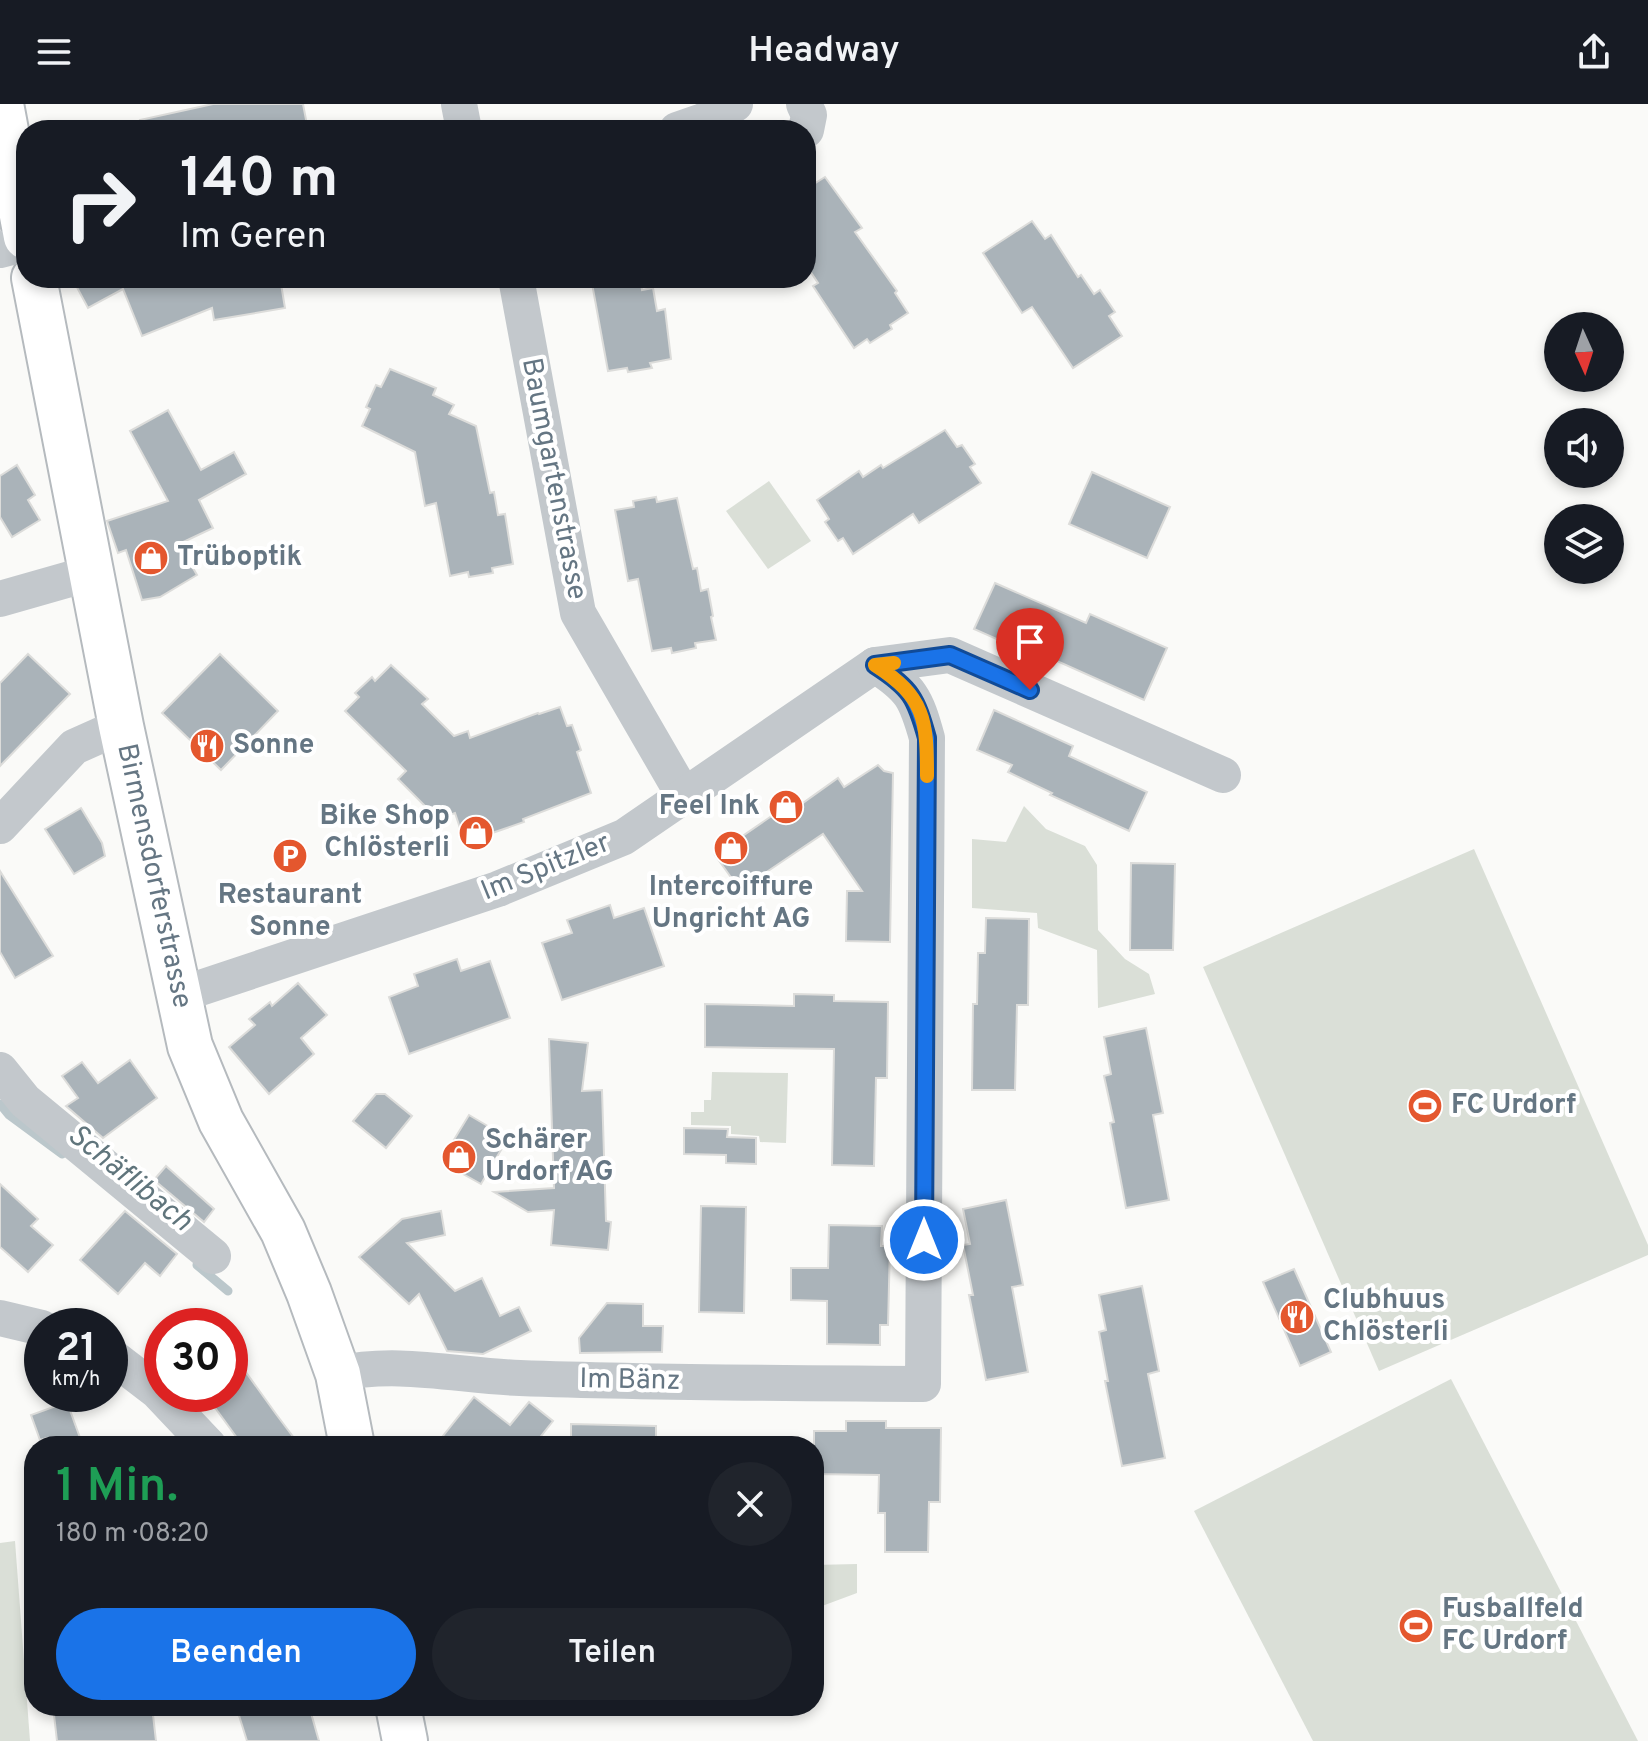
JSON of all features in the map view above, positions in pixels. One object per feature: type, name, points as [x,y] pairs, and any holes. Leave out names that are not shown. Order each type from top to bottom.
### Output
[{"type":"main road","points":[[1,104],[16,184]]},
{"type":"main road","name":"Birmensdorferstrasse","points":[[36,288],[121,726],[190,1046],[221,1121],[283,1231],[338,1374],[350,1436]]},
{"type":"main road","points":[[400,1716],[405,1741]]},
{"type":"street","points":[[705,120],[735,104]]},
{"type":"street","name":"Baumgartenstrasse","points":[[518,288],[578,613],[684,796]]},
{"type":"street","points":[[0,599],[91,573]]},
{"type":"street","points":[[875,665],[950,655],[1223,775]]},
{"type":"street","name":"Im Spitzler","points":[[179,995],[498,889],[624,837],[875,665]]},
{"type":"street","name":"Im Bänz","points":[[338,1374],[361,1368],[380,1368],[491,1377],[604,1381],[923,1384],[927,738],[917,703],[899,680],[875,665]]},
{"type":"street","points":[[0,826],[74,747],[121,726]]},
{"type":"street","points":[[0,1070],[25,1101],[213,1256]]},
{"type":"street","points":[[0,1318],[24,1324]]},
{"type":"street","points":[[128,1369],[157,1391],[200,1436]]},
{"type":"shaded area","points":[[769,481],[811,541],[768,569],[726,511]]},
{"type":"shaded area","points":[[1024,806],[1046,829],[1085,846],[1097,865],[1098,930],[1125,959],[1149,974],[1155,994],[1098,1008],[1097,950],[1038,928],[1037,913],[972,908],[972,839],[1006,842]]},
{"type":"shaded area","name":"FC Urdorf","points":[[1474,849],[1648,1245],[1648,1255],[1379,1371],[1203,967]]},
{"type":"shaded area","points":[[712,1072],[788,1073],[786,1143],[760,1142],[759,1136],[731,1134],[731,1126],[691,1125],[691,1112],[704,1112],[704,1100],[711,1100]]},
{"type":"shaded area","name":"Fusballfeld FC Urdorf","points":[[1451,1379],[1638,1741],[1313,1741],[1194,1511]]},
{"type":"shaded area","points":[[15,1541],[24,1661],[24,1716],[28,1716],[30,1741],[0,1741],[0,1543]]},
{"type":"shaded area","points":[[857,1564],[857,1593],[824,1605],[824,1565]]},
{"type":"building","points":[[213,104],[303,104],[306,120],[140,120]]},
{"type":"building","points":[[825,177],[862,228],[855,232],[897,291],[895,293],[908,313],[890,325],[892,329],[870,343],[867,339],[854,348],[814,288],[818,283],[816,183]]},
{"type":"building","points":[[1032,221],[1045,239],[1051,235],[1078,277],[1081,275],[1094,294],[1100,290],[1115,312],[1109,316],[1122,336],[1073,368],[1032,307],[1022,313],[983,253]]},
{"type":"building","points":[[77,288],[282,288],[285,308],[214,320],[212,308],[142,336],[123,289],[88,308]]},
{"type":"building","points":[[593,288],[653,288],[657,311],[665,309],[671,359],[650,363],[652,368],[608,371]]},
{"type":"building","points":[[390,369],[436,388],[433,395],[454,405],[449,414],[476,426],[490,493],[494,492],[498,515],[505,514],[513,564],[492,568],[493,573],[469,577],[468,572],[450,576],[436,503],[425,506],[415,452],[362,426],[376,385],[381,387]]},
{"type":"building","points":[[168,410],[201,470],[234,452],[246,474],[199,500],[213,528],[179,544],[197,575],[160,597],[142,600],[126,550],[118,553],[107,521],[168,501],[130,431]]},
{"type":"building","points":[[945,430],[957,447],[962,445],[975,464],[970,467],[981,483],[919,523],[913,514],[853,554],[843,538],[838,541],[825,522],[829,519],[817,500],[859,471],[863,477],[881,465],[883,468]]},
{"type":"building","points":[[17,465],[35,495],[28,500],[40,520],[12,537],[0,517],[0,476]]},
{"type":"building","points":[[1092,472],[1170,507],[1147,558],[1069,524]]},
{"type":"building","points":[[656,497],[657,502],[677,498],[693,569],[697,568],[701,591],[708,589],[716,640],[695,643],[696,648],[672,653],[671,648],[652,651],[638,579],[628,581],[615,510],[634,507],[633,501]]},
{"type":"building","points":[[995,583],[1086,623],[1090,614],[1167,648],[1144,700],[1037,652],[1035,656],[974,629]]},
{"type":"building","points":[[28,654],[70,694],[0,766],[0,683]]},
{"type":"building","points":[[220,654],[278,711],[221,770],[162,713]]},
{"type":"building","points":[[391,665],[428,699],[422,704],[454,736],[468,731],[470,738],[560,707],[567,726],[572,725],[581,750],[577,752],[591,793],[523,819],[524,822],[469,841],[462,834],[455,813],[438,819],[398,779],[406,771],[345,711],[359,697],[355,693],[372,677],[375,681]]},
{"type":"building","points":[[994,710],[1073,746],[1069,756],[1147,792],[1129,831],[1050,795],[1052,793],[1008,772],[1012,765],[977,750]]},
{"type":"building","points":[[878,765],[884,771],[893,773],[890,942],[846,941],[847,891],[862,891],[823,834],[740,890],[715,855],[789,804],[793,810],[838,778],[844,787]]},
{"type":"building","points":[[81,808],[102,843],[105,856],[74,874],[45,829]]},
{"type":"building","points":[[1131,863],[1175,864],[1173,950],[1130,950]]},
{"type":"building","points":[[0,871],[53,956],[15,978],[0,952]]},
{"type":"building","points":[[610,905],[614,918],[644,908],[664,966],[562,1000],[542,943],[572,933],[567,920]]},
{"type":"building","points":[[986,918],[1029,919],[1028,1005],[1017,1005],[1015,1090],[972,1090],[973,1004],[977,1004],[978,953],[985,953]]},
{"type":"building","points":[[457,959],[461,971],[490,961],[510,1018],[409,1054],[389,997],[418,986],[414,974]]},
{"type":"building","points":[[298,983],[327,1015],[301,1038],[314,1054],[269,1094],[229,1047],[255,1025],[249,1019],[270,1002],[272,1006]]},
{"type":"building","points":[[794,994],[834,995],[834,1001],[888,1002],[887,1078],[876,1078],[874,1166],[832,1165],[834,1049],[705,1047],[705,1004],[794,1006]]},
{"type":"building","points":[[1146,1028],[1163,1113],[1153,1115],[1169,1200],[1126,1208],[1110,1123],[1114,1122],[1104,1076],[1111,1074],[1104,1037]]},
{"type":"building","points":[[549,1039],[588,1043],[582,1091],[602,1090],[606,1221],[611,1222],[608,1250],[551,1245],[554,1210],[528,1212],[494,1192],[554,1188]]},
{"type":"building","points":[[130,1060],[157,1098],[103,1138],[66,1106],[78,1098],[62,1076],[82,1062],[98,1083]]},
{"type":"building","points":[[376,1094],[385,1094],[412,1116],[386,1148],[353,1121]]},
{"type":"building","points":[[469,1115],[508,1138],[481,1184],[447,1165],[444,1156]]},
{"type":"building","points":[[684,1128],[728,1129],[727,1137],[756,1138],[756,1164],[726,1163],[726,1155],[684,1154]]},
{"type":"building","points":[[166,1166],[214,1209],[204,1222],[154,1180]]},
{"type":"building","points":[[0,1184],[38,1219],[31,1226],[53,1245],[28,1272],[0,1247]]},
{"type":"building","points":[[1006,1200],[1023,1285],[1012,1287],[1028,1372],[986,1380],[969,1295],[973,1295],[963,1245],[970,1244],[963,1209]]},
{"type":"building","points":[[701,1206],[746,1207],[744,1313],[699,1312]]},
{"type":"building","points":[[125,1211],[177,1254],[160,1276],[145,1263],[118,1294],[80,1260]]},
{"type":"building","points":[[441,1211],[445,1235],[407,1243],[455,1291],[482,1278],[500,1316],[519,1307],[531,1331],[483,1354],[447,1351],[419,1294],[409,1304],[359,1257],[402,1219]]},
{"type":"building","points":[[829,1225],[882,1226],[881,1246],[890,1246],[888,1325],[880,1325],[880,1345],[827,1344],[827,1301],[791,1300],[791,1268],[828,1268]]},
{"type":"building","name":"Clubhuus Chlösterli","points":[[1294,1269],[1331,1352],[1300,1366],[1263,1282]]},
{"type":"building","points":[[1142,1286],[1159,1371],[1148,1374],[1165,1458],[1122,1466],[1105,1381],[1108,1381],[1099,1332],[1106,1330],[1099,1295]]},
{"type":"building","points":[[607,1303],[643,1304],[643,1326],[663,1326],[662,1352],[580,1353],[579,1338]]},
{"type":"building","points":[[248,1375],[293,1436],[236,1436],[218,1412],[248,1412]]},
{"type":"building","points":[[474,1397],[510,1425],[529,1402],[553,1421],[541,1436],[443,1436]]},
{"type":"building","points":[[71,1412],[79,1436],[39,1436],[31,1415]]},
{"type":"building","points":[[846,1421],[886,1421],[886,1428],[941,1428],[940,1502],[929,1502],[928,1552],[885,1552],[885,1513],[878,1513],[879,1475],[824,1474],[824,1436],[814,1436],[814,1431],[846,1431]]},
{"type":"building","points":[[571,1424],[656,1426],[656,1436],[571,1436]]},
{"type":"building","points":[[54,1716],[153,1716],[156,1741],[57,1741]]},
{"type":"building","points":[[239,1716],[312,1716],[319,1741],[247,1741]]},
{"type":"waterway","name":"Schäflibach","points":[[0,1104],[9,1115],[62,1154]]},
{"type":"waterway","name":"Schäflibach","points":[[197,1265],[228,1291]]},
{"type":"slow traffic","points":[[894,663],[875,665],[899,680],[917,703],[927,738],[927,776]]},
{"type":"place","name":"Trüboptik","points":[[151,558]]},
{"type":"place","name":"Sonne","points":[[207,746]]},
{"type":"place","name":"Feel Ink","points":[[786,807]]},
{"type":"place","name":"Bike Shop Chlösterli","points":[[476,833]]},
{"type":"place","name":"Intercoiffure Ungricht AG","points":[[731,848]]},
{"type":"place","name":"Restaurant Sonne","points":[[290,856]]},
{"type":"place","name":"FC Urdorf","points":[[1425,1106]]},
{"type":"place","name":"Schärer Urdorf AG","points":[[459,1157]]},
{"type":"place","name":"Clubhuus Chlösterli","points":[[1297,1317]]},
{"type":"place","name":"Fusballfeld FC Urdorf","points":[[1416,1626]]},
{"type":"route","points":[[924,1240],[927,738],[917,703],[899,680],[875,665],[950,655],[1030,690]]}]
